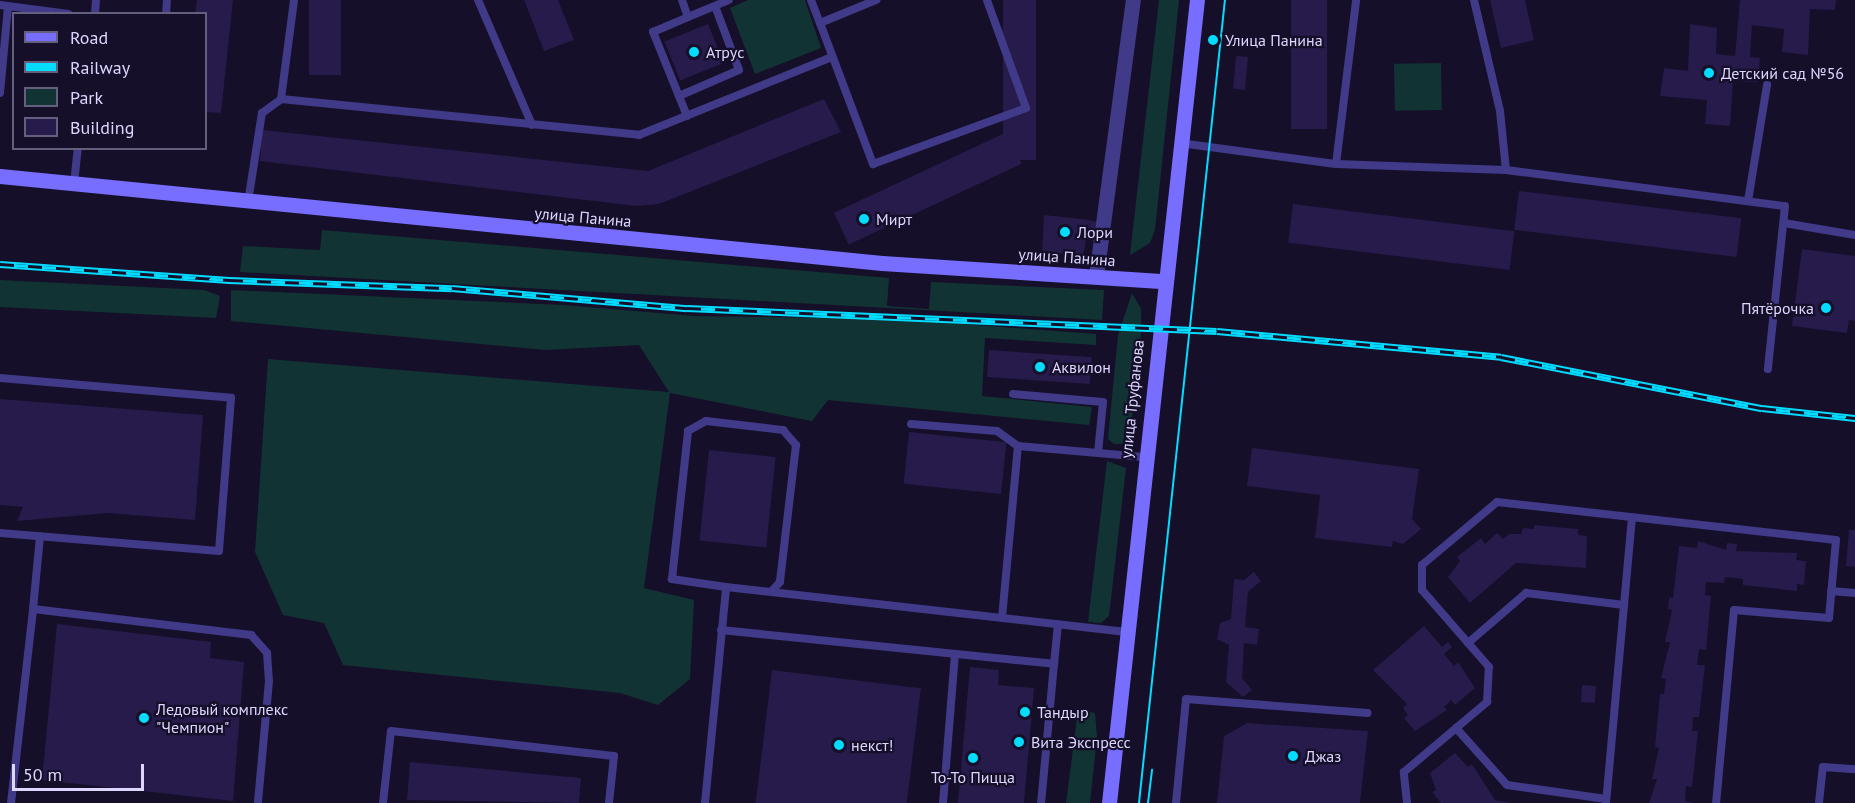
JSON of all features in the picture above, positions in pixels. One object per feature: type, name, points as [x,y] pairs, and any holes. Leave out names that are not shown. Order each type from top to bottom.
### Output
[{"type":"street","points":[[1096,276],[1133,0]]},
{"type":"street","name":"улица Труфанова","points":[[1109,803],[1144,458],[1197,0]]},
{"type":"street","name":"улица Панина","points":[[0,176],[882,264],[1164,281]]},
{"type":"lane","points":[[281,99],[294,0]]},
{"type":"lane","points":[[478,0],[532,125]]},
{"type":"lane","points":[[682,0],[688,17]]},
{"type":"lane","points":[[687,116],[653,32],[729,0]]},
{"type":"lane","points":[[811,0],[873,164],[1026,108],[987,0]]},
{"type":"lane","points":[[820,23],[876,0]]},
{"type":"lane","points":[[1336,164],[1356,0]]},
{"type":"lane","points":[[1474,0],[1500,111],[1506,170]]},
{"type":"lane","points":[[0,93],[4,6],[52,12]]},
{"type":"lane","points":[[679,96],[739,70],[715,6]]},
{"type":"lane","points":[[248,202],[261,113],[281,99],[639,135],[832,57]]},
{"type":"lane","points":[[1748,201],[1767,85]]},
{"type":"lane","points":[[1180,143],[1336,164],[1506,170],[1785,206],[1768,369]]},
{"type":"lane","points":[[74,184],[78,150]]},
{"type":"lane","points":[[1784,223],[1855,235]]},
{"type":"lane","points":[[0,378],[231,398],[219,551],[0,533]]},
{"type":"lane","points":[[1013,394],[1103,402],[1098,453]]},
{"type":"lane","points":[[772,591],[780,582],[796,445],[783,430],[705,421],[688,431],[672,579],[726,587],[1126,632]]},
{"type":"lane","points":[[911,424],[997,431],[1018,446],[1144,458]]},
{"type":"lane","points":[[1002,618],[1018,446]]},
{"type":"lane","points":[[1407,803],[1404,772],[1487,702],[1489,667],[1422,590],[1422,565],[1497,502],[1632,519],[1836,540],[1829,618],[1734,609],[1716,803]]},
{"type":"lane","points":[[1456,728],[1507,785],[1606,801],[1632,519]]},
{"type":"lane","points":[[11,803],[40,536]]},
{"type":"lane","points":[[705,803],[726,587]]},
{"type":"lane","points":[[1831,591],[1855,593]]},
{"type":"lane","points":[[1468,643],[1526,593],[1624,605]]},
{"type":"lane","points":[[33,609],[251,635],[267,653],[269,681],[258,803]]},
{"type":"lane","points":[[1041,803],[1058,624]]},
{"type":"lane","points":[[721,630],[1054,664]]},
{"type":"lane","points":[[943,803],[955,654]]},
{"type":"lane","points":[[1176,803],[1186,699],[1367,713]]},
{"type":"lane","points":[[383,803],[391,731],[615,756],[609,803]]},
{"type":"lane","points":[[1819,803],[1823,767],[1855,769]]},
{"type":"green space","points":[[748,0],[805,0],[821,48],[755,74],[730,8]]},
{"type":"green space","points":[[1159,0],[1179,0],[1155,230],[1150,243],[1130,255]]},
{"type":"green space","points":[[1441,63],[1442,110],[1395,111],[1394,64]]},
{"type":"green space","points":[[322,230],[889,278],[887,306],[929,309],[931,282],[1104,290],[1102,320],[240,272],[243,246],[320,250]]},
{"type":"green space","points":[[0,280],[204,290],[220,296],[216,318],[0,307]]},
{"type":"green space","points":[[231,290],[564,305],[694,316],[896,319],[1096,334],[1096,345],[985,338],[982,396],[1092,407],[1089,425],[828,400],[812,421],[670,393],[644,588],[694,600],[690,679],[658,705],[620,693],[343,665],[324,623],[283,615],[255,552],[268,359],[669,392],[639,345],[546,350],[231,321]]},
{"type":"green space","points":[[1132,293],[1141,309],[1141,334],[1130,434],[1122,444],[1114,444],[1108,439],[1118,335]]},
{"type":"green space","points":[[1107,461],[1126,468],[1109,616],[1101,623],[1088,622]]},
{"type":"green space","points":[[1078,710],[1095,713],[1097,737],[1090,803],[1066,803]]},
{"type":"building","points":[[197,0],[233,0],[221,113],[207,112],[207,12],[195,12]]},
{"type":"building","points":[[309,0],[341,0],[341,75],[309,75]]},
{"type":"building","points":[[524,0],[558,0],[574,40],[544,51]]},
{"type":"building","points":[[1003,0],[1036,0],[1036,160],[1003,160]]},
{"type":"building","points":[[1291,0],[1327,0],[1327,129],[1291,129]]},
{"type":"building","points":[[1490,0],[1525,0],[1534,40],[1501,48]]},
{"type":"building","points":[[1740,0],[1836,0],[1835,10],[1810,9],[1808,55],[1782,52],[1784,29],[1752,25],[1750,57],[1760,58],[1758,82],[1733,81],[1730,126],[1705,124],[1707,100],[1660,96],[1664,68],[1688,71],[1690,24],[1717,28],[1716,54],[1735,56]]},
{"type":"building","name":"Атрус","points":[[708,24],[724,63],[680,81],[664,42]]},
{"type":"building","points":[[1236,56],[1248,57],[1245,90],[1233,89]]},
{"type":"building","points":[[824,99],[841,132],[659,204],[636,206],[260,161],[262,130],[648,171]]},
{"type":"building","points":[[1007,132],[1022,164],[849,244],[834,213]]},
{"type":"building","points":[[1519,191],[1741,218],[1737,257],[1514,230]]},
{"type":"building","points":[[1293,204],[1514,231],[1510,270],[1288,243]]},
{"type":"building","points":[[1044,215],[1090,220],[1083,255],[1042,252]]},
{"type":"building","points":[[1090,220],[1103,224],[1101,242],[1088,240]]},
{"type":"building","points":[[1802,249],[1855,256],[1855,321],[1849,320],[1847,333],[1792,326]]},
{"type":"building","name":"Аквилон","points":[[989,350],[1092,357],[1090,384],[987,377]]},
{"type":"building","points":[[0,399],[203,415],[195,520],[108,513],[17,521],[23,507],[0,505]]},
{"type":"building","points":[[909,432],[1006,442],[1001,494],[904,484]]},
{"type":"building","points":[[1252,448],[1419,469],[1412,519],[1421,529],[1403,544],[1393,541],[1392,547],[1315,538],[1320,495],[1247,486]]},
{"type":"building","points":[[709,450],[776,457],[766,548],[699,541]]},
{"type":"building","points":[[1534,525],[1578,529],[1578,535],[1587,536],[1586,568],[1516,563],[1470,603],[1448,577],[1460,561],[1457,557],[1481,538],[1485,544],[1497,533],[1503,539],[1509,534],[1521,534],[1523,528],[1534,529]]},
{"type":"building","points":[[1849,530],[1855,530],[1855,567],[1846,566]]},
{"type":"building","points":[[1698,541],[1726,550],[1727,543],[1737,544],[1736,551],[1797,553],[1796,560],[1806,561],[1804,585],[1797,584],[1797,591],[1743,585],[1743,579],[1725,577],[1724,583],[1706,582],[1705,595],[1711,596],[1706,650],[1699,649],[1697,665],[1705,665],[1699,717],[1693,717],[1692,731],[1698,731],[1692,787],[1686,786],[1685,801],[1693,803],[1649,803],[1657,779],[1652,779],[1659,748],[1655,747],[1660,694],[1664,694],[1666,679],[1661,678],[1670,642],[1665,642],[1672,610],[1668,609],[1669,597],[1673,598],[1679,546],[1697,548]]},
{"type":"building","points":[[1254,572],[1261,581],[1248,592],[1245,627],[1259,629],[1257,645],[1244,643],[1242,678],[1252,690],[1243,697],[1226,682],[1229,645],[1217,639],[1220,623],[1231,619],[1234,579],[1244,580]]},
{"type":"building","name":"Ледовый комплекс \"Чемпион\"","points":[[57,624],[211,642],[210,658],[244,662],[233,801],[42,780]]},
{"type":"building","points":[[1424,626],[1442,647],[1448,642],[1452,647],[1444,654],[1454,666],[1458,662],[1475,688],[1455,705],[1451,700],[1444,707],[1447,710],[1415,731],[1404,718],[1408,715],[1403,708],[1407,704],[1373,670]]},
{"type":"building","points":[[970,667],[999,670],[998,685],[1034,688],[1024,803],[958,803]]},
{"type":"building","name":"некст!","points":[[772,670],[921,688],[907,803],[756,803]]},
{"type":"building","points":[[1582,685],[1596,686],[1595,703],[1581,702]]},
{"type":"building","name":"Джаз","points":[[1247,723],[1368,731],[1360,803],[1217,803],[1224,736]]},
{"type":"building","points":[[1455,753],[1468,767],[1472,764],[1495,800],[1511,803],[1441,803],[1432,792],[1436,790],[1430,773]]},
{"type":"building","points":[[410,762],[581,778],[579,803],[407,800]]},
{"type":"tram line","points":[[1139,803],[1225,0]]},
{"type":"tram line","points":[[1148,803],[1152,770]]},
{"type":"railway","points":[[0,264],[229,280],[452,288],[687,308],[1217,331],[1501,357],[1762,408],[1855,418]]},
{"type":"place","name":"Улица Панина","points":[[1213,40]]},
{"type":"place","name":"Атрус","points":[[694,52]]},
{"type":"place","name":"Детский сад №56","points":[[1709,73]]},
{"type":"place","name":"Мирт","points":[[864,219]]},
{"type":"place","name":"Лори","points":[[1065,232]]},
{"type":"place","name":"Пятёрочка","points":[[1826,308]]},
{"type":"place","name":"Аквилон","points":[[1040,367]]},
{"type":"place","name":"Тандыр","points":[[1025,712]]},
{"type":"place","name":"Ледовый комплекс \"Чемпион\"","points":[[144,718]]},
{"type":"place","name":"Вита Экспресс","points":[[1019,742]]},
{"type":"place","name":"некст!","points":[[839,745]]},
{"type":"place","name":"Джаз","points":[[1293,756]]},
{"type":"place","name":"То-То Пицца","points":[[973,758]]}]
